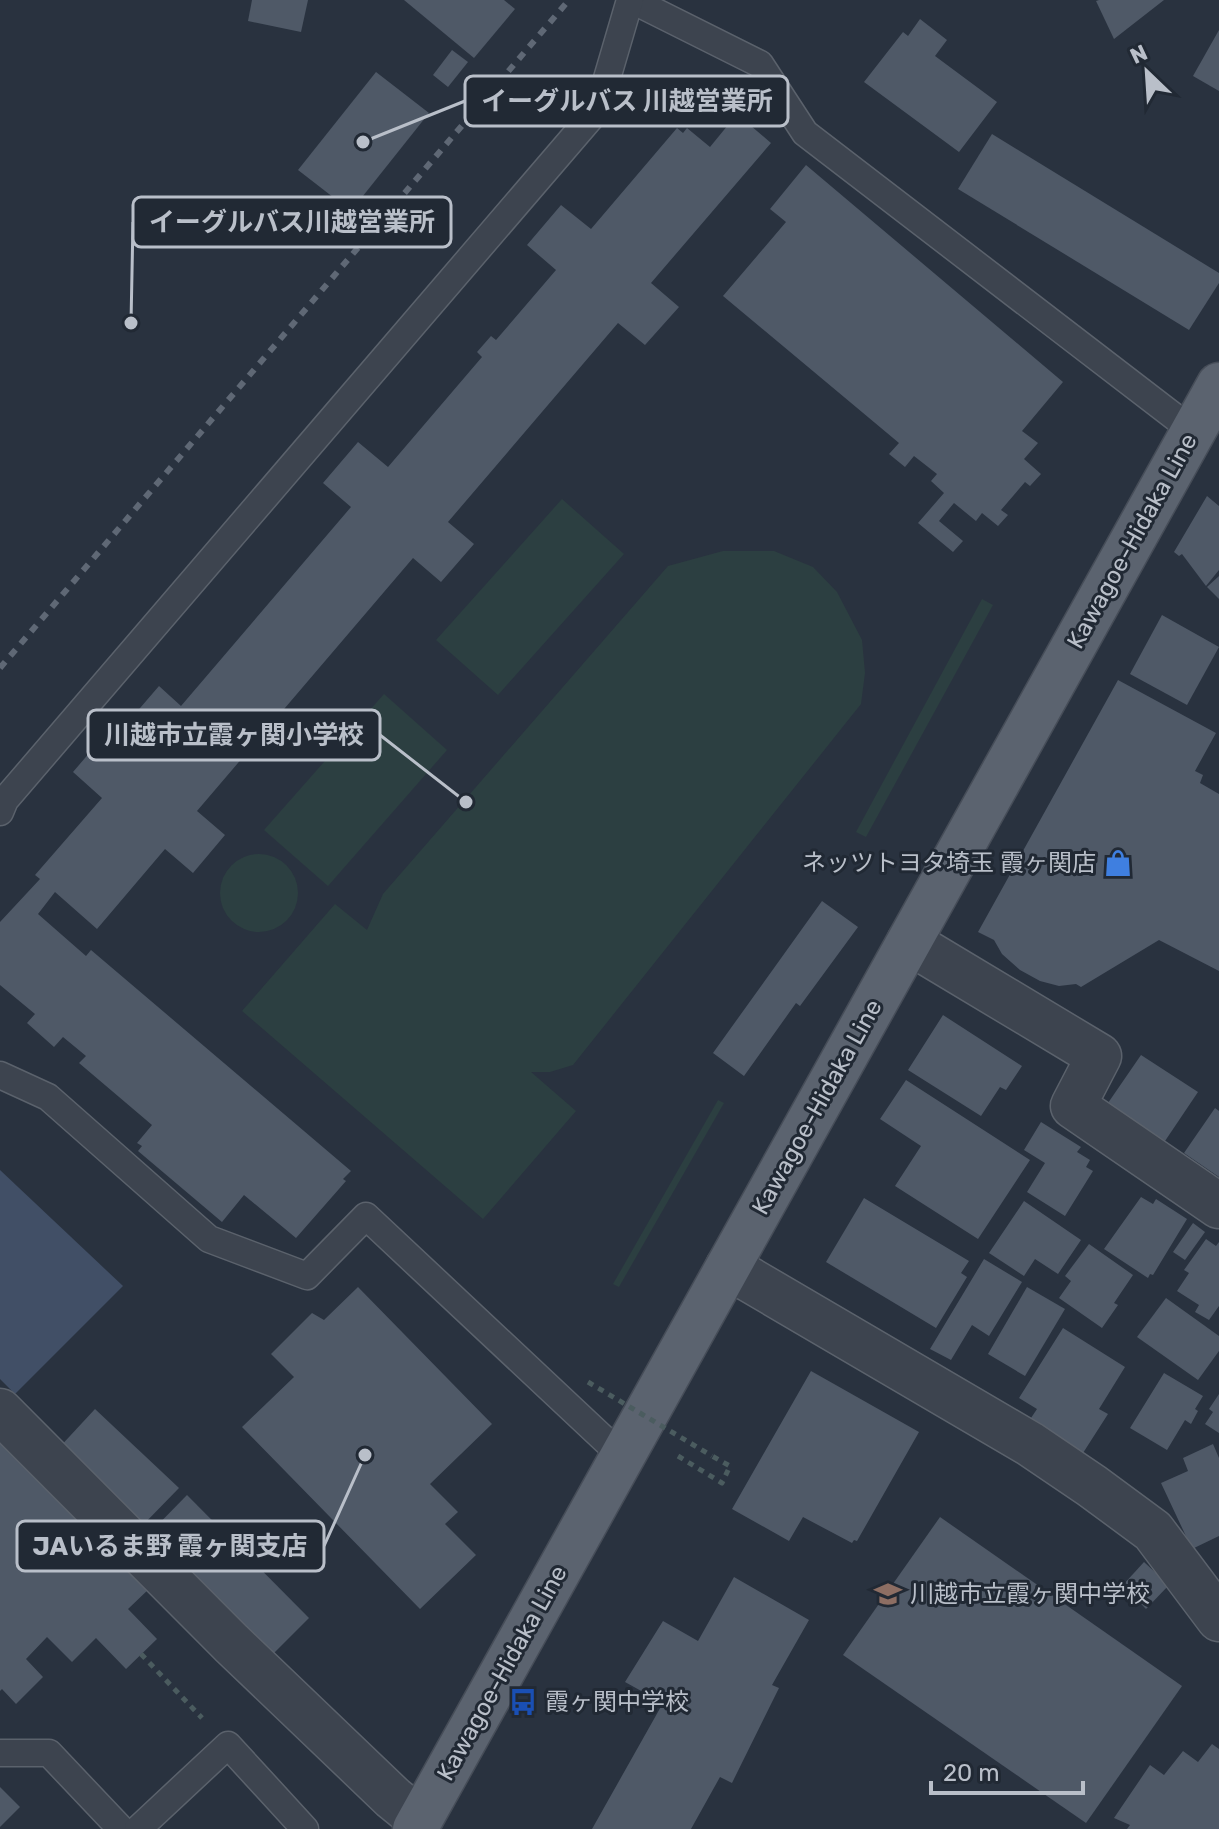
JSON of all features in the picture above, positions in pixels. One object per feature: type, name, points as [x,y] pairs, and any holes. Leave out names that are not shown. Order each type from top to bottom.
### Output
[{"type":"main road","name":"Kawagoe-Hidaka Line","points":[[418,1825],[1219,385]]},
{"type":"street","points":[[909,942],[1099,1056],[1073,1106],[1219,1206]]},
{"type":"street","points":[[728,1267],[1030,1444],[1092,1486],[1153,1531],[1212,1597]]},
{"type":"street","points":[[0,1411],[418,1825]]},
{"type":"lane","points":[[0,812],[5,800],[598,109],[631,0],[760,64],[805,133],[1193,431]]},
{"type":"lane","points":[[0,1075],[48,1097],[209,1239],[307,1276],[366,1216],[623,1457]]},
{"type":"lane","points":[[138,1829],[228,1745],[305,1829]]},
{"type":"lane","points":[[0,1753],[49,1753],[121,1829]]},
{"type":"path","points":[[588,1382],[730,1466],[722,1483],[666,1449]]},
{"type":"path","points":[[141,1654],[228,1745]]},
{"type":"shaded area","points":[[562,499],[624,554],[498,695],[436,640]]},
{"type":"shaded area","points":[[723,551],[774,551],[813,567],[837,592],[862,640],[865,673],[861,704],[573,1065],[550,1072],[531,1072],[576,1111],[483,1219],[242,1011],[335,904],[367,930],[383,894],[668,566]]},
{"type":"shaded area","points":[[982,599],[993,605],[866,837],[856,832]]},
{"type":"shaded area","points":[[384,694],[447,750],[328,886],[264,830]]},
{"type":"shaded area","points":[[259,854],[274,857],[286,866],[295,878],[298,893],[295,908],[286,920],[274,929],[259,932],[244,929],[232,920],[223,908],[220,893],[223,878],[232,866],[244,857]]},
{"type":"shaded area","points":[[718,1100],[724,1103],[619,1287],[613,1284]]},
{"type":"water","points":[[0,1170],[123,1286],[15,1394],[0,1379]]},
{"type":"building","points":[[252,0],[308,0],[301,32],[248,21]]},
{"type":"building","points":[[404,0],[504,0],[515,9],[474,58]]},
{"type":"building","points":[[1164,0],[1114,39],[1096,1]]},
{"type":"building","points":[[920,19],[947,40],[935,56],[997,102],[959,152],[864,82],[903,32],[908,36]]},
{"type":"building","points":[[1219,30],[1219,91],[1193,76]]},
{"type":"building","points":[[452,50],[468,62],[448,87],[433,75]]},
{"type":"building","points":[[376,72],[429,113],[351,211],[298,170]]},
{"type":"building","points":[[737,114],[771,143],[651,283],[679,307],[645,345],[618,323],[448,522],[474,544],[441,582],[413,558],[197,811],[225,835],[193,873],[165,849],[97,929],[55,892],[38,914],[86,956],[91,950],[351,1171],[343,1179],[346,1181],[296,1238],[244,1195],[222,1222],[138,1151],[142,1146],[137,1143],[152,1125],[79,1063],[86,1056],[63,1037],[54,1047],[27,1023],[35,1014],[0,985],[0,922],[40,879],[35,875],[102,798],[73,772],[121,716],[128,722],[159,686],[181,706],[351,507],[323,483],[358,442],[388,467],[482,357],[477,352],[491,336],[496,340],[556,270],[527,245],[561,205],[591,229],[677,128],[683,133],[687,128],[710,147]]},
{"type":"building","points":[[992,134],[1219,273],[1219,283],[1189,330],[958,189]]},
{"type":"building","points":[[806,165],[1063,382],[1022,431],[1038,443],[1024,459],[1041,474],[1030,486],[1025,482],[1001,510],[1008,515],[998,526],[982,513],[976,521],[954,503],[939,521],[963,541],[953,552],[918,523],[944,493],[931,481],[937,474],[914,456],[905,467],[889,454],[899,443],[723,296],[786,222],[770,209]]},
{"type":"building","points":[[1207,496],[1219,506],[1219,570],[1206,586],[1182,554],[1179,556],[1174,552]]},
{"type":"building","points":[[1219,576],[1219,599],[1207,587]]},
{"type":"building","points":[[1162,615],[1219,647],[1187,705],[1130,674]]},
{"type":"building","name":"ネッツトヨタ埼玉 霞ヶ関店","points":[[1118,680],[1216,733],[1195,771],[1203,775],[1200,783],[1219,794],[1219,971],[1159,940],[1081,987],[1076,984],[1059,986],[1040,981],[1020,970],[1002,954],[994,940],[978,932]]},
{"type":"building","points":[[822,901],[858,927],[800,1006],[796,1003],[744,1076],[713,1053]]},
{"type":"building","points":[[943,1015],[1022,1066],[1006,1090],[1000,1087],[981,1116],[908,1070]]},
{"type":"building","points":[[1141,1055],[1198,1092],[1165,1141],[1108,1103]]},
{"type":"building","points":[[906,1080],[1030,1160],[978,1239],[895,1186],[921,1146],[880,1119]]},
{"type":"building","points":[[1215,1108],[1219,1111],[1219,1177],[1184,1153]]},
{"type":"building","points":[[1041,1122],[1081,1147],[1077,1152],[1090,1160],[1086,1167],[1093,1171],[1065,1216],[1027,1192],[1045,1163],[1024,1150]]},
{"type":"building","points":[[1141,1197],[1153,1204],[1156,1199],[1187,1219],[1153,1275],[1150,1274],[1148,1278],[1104,1249]]},
{"type":"building","points":[[864,1198],[969,1261],[961,1273],[967,1277],[936,1328],[826,1262]]},
{"type":"building","points":[[1024,1201],[1081,1240],[1058,1274],[1035,1259],[1024,1276],[989,1253]]},
{"type":"building","points":[[1193,1223],[1205,1232],[1185,1260],[1173,1252]]},
{"type":"building","points":[[1206,1239],[1216,1246],[1219,1242],[1219,1306],[1209,1320],[1195,1312],[1199,1305],[1177,1291],[1189,1273],[1184,1270]]},
{"type":"building","points":[[1089,1244],[1133,1275],[1102,1328],[1059,1298],[1071,1281],[1065,1276]]},
{"type":"building","points":[[984,1259],[1022,1282],[989,1336],[972,1325],[951,1360],[930,1349]]},
{"type":"building","points":[[358,1287],[492,1424],[430,1484],[458,1512],[445,1524],[476,1555],[420,1609],[242,1427],[294,1377],[271,1354],[312,1313],[324,1320]]},
{"type":"building","points":[[1027,1287],[1065,1309],[1025,1376],[988,1354]]},
{"type":"building","points":[[1166,1298],[1219,1336],[1219,1351],[1198,1380],[1137,1337]]},
{"type":"building","points":[[1063,1328],[1125,1367],[1099,1409],[1108,1414],[1083,1453],[1029,1421],[1037,1409],[1019,1398]]},
{"type":"building","points":[[811,1371],[919,1432],[857,1541],[852,1543],[803,1517],[789,1541],[732,1509]]},
{"type":"building","points":[[1164,1373],[1203,1396],[1191,1424],[1185,1420],[1167,1450],[1130,1428]]},
{"type":"building","points":[[1219,1394],[1219,1433],[1205,1424],[1213,1412],[1209,1409]]},
{"type":"building","points":[[95,1409],[179,1488],[140,1528],[57,1450]]},
{"type":"building","points":[[0,1433],[151,1587],[128,1609],[157,1639],[126,1669],[96,1638],[72,1662],[47,1637],[26,1659],[43,1677],[16,1704],[2,1689],[0,1691]]},
{"type":"building","points":[[1213,1444],[1219,1458],[1219,1536],[1192,1549],[1161,1483],[1188,1471],[1183,1458]]},
{"type":"building","points":[[187,1495],[309,1618],[264,1663],[142,1541]]},
{"type":"building","points":[[940,1517],[1182,1686],[1086,1823],[843,1655]]},
{"type":"building","points":[[1144,1562],[1169,1585],[1146,1609],[1123,1585]]},
{"type":"building","points":[[734,1577],[809,1620],[772,1685],[779,1688],[732,1783],[720,1777],[691,1829],[592,1829],[663,1703],[625,1682],[663,1621],[698,1641]]},
{"type":"building","points":[[1212,1744],[1219,1749],[1219,1829],[1127,1829],[1130,1825],[1114,1818],[1150,1765],[1164,1775],[1183,1751],[1198,1762]]},
{"type":"building","points":[[0,1787],[20,1807],[0,1827]]},
{"type":"railway","points":[[0,668],[569,0]]},
{"type":"place","name":"イーグルバス 川越営業所","points":[[363,142]]},
{"type":"place","name":"イーグルバス川越営業所","points":[[131,323]]},
{"type":"place","name":"川越市立霞ヶ関小学校","points":[[466,802]]},
{"type":"place","name":"ネッツトヨタ埼玉 霞ヶ関店","points":[[1118,863]]},
{"type":"place","name":"JAいるま野 霞ヶ関支店","points":[[365,1455]]},
{"type":"place","name":"川越市立霞ヶ関中学校","points":[[888,1594]]},
{"type":"place","name":"霞ヶ関中学校","points":[[523,1702]]}]
